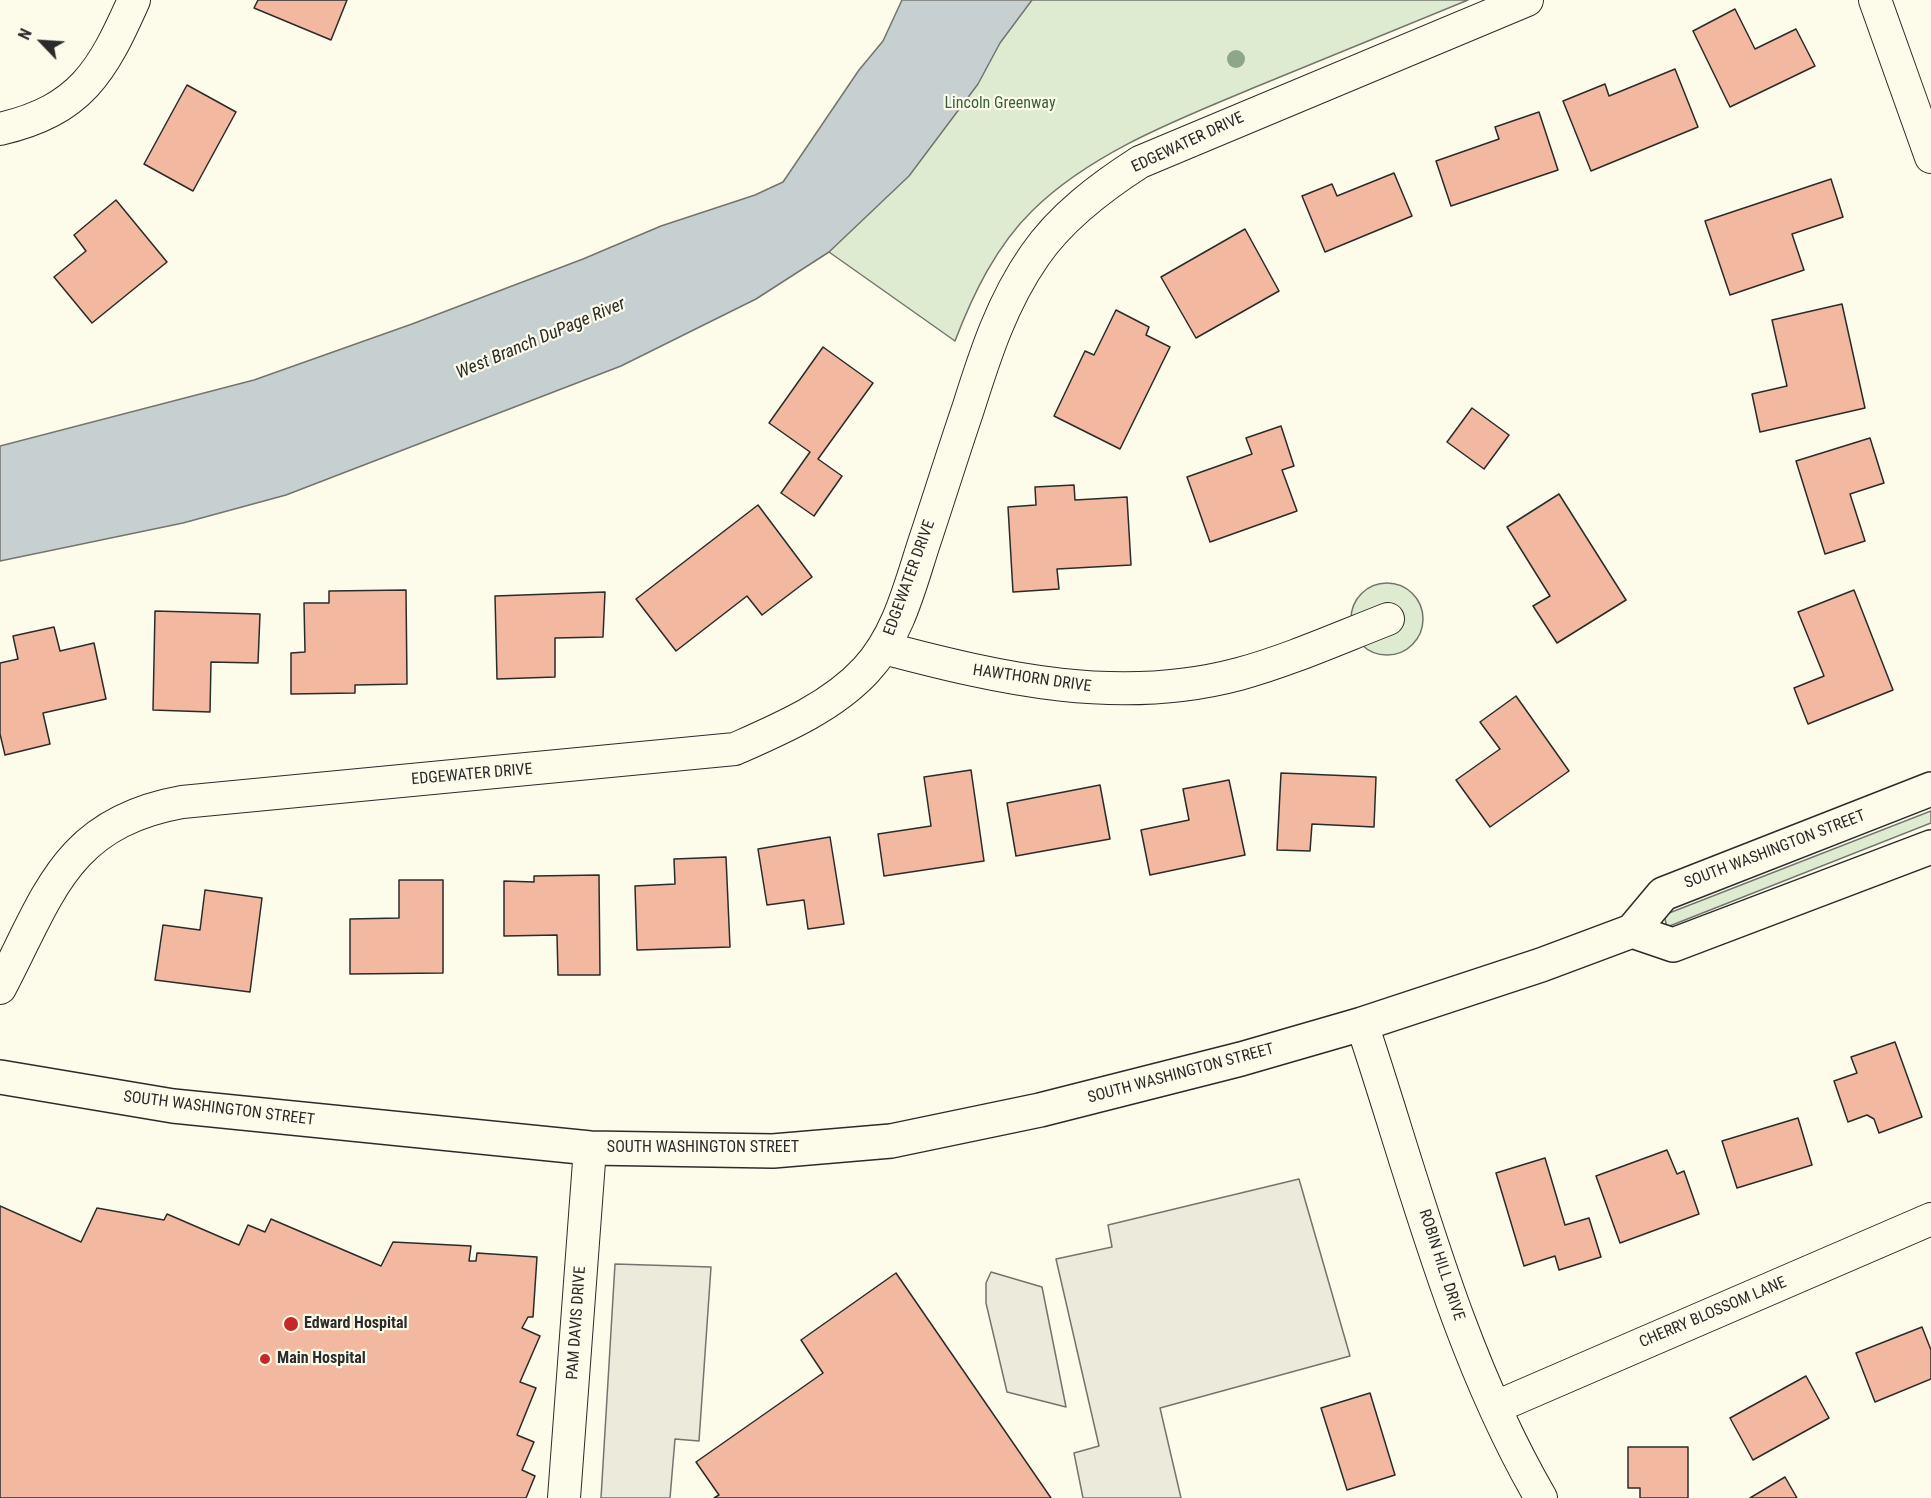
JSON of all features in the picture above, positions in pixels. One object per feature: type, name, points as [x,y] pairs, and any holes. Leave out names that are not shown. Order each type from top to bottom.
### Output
[{"type":"main road","name":"SOUTH WASHINGTON STREET","points":[[0,1077],[173,1106],[590,1148],[773,1151],[891,1141],[1062,1105],[1241,1059],[1362,1024],[1541,965],[1632,931],[1663,894],[1931,789]]},
{"type":"main road","points":[[1632,931],[1673,945],[1931,847]]},
{"type":"street","points":[[0,129],[48,114],[67,102],[93,78],[114,45],[134,0]]},
{"type":"street","name":"EDGEWATER DRIVE","points":[[0,988],[41,904],[61,872],[86,844],[108,827],[136,813],[182,802],[735,749],[812,711],[866,671],[884,648],[906,599],[990,340],[1011,293],[1035,254],[1053,232],[1085,202],[1140,162],[1527,0]]},
{"type":"street","points":[[1875,0],[1931,157]]},
{"type":"street","name":"HAWTHORN DRIVE","points":[[884,648],[969,670],[1055,686],[1116,690],[1169,687],[1236,675],[1275,663],[1388,619]]},
{"type":"street","name":"ROBIN HILL DRIVE","points":[[1362,1024],[1467,1345],[1523,1468],[1541,1498]]},
{"type":"street","name":"PAM DAVIS DRIVE","points":[[564,1498],[590,1148]]},
{"type":"street","name":"CHERRY BLOSSOM LANE","points":[[1496,1407],[1931,1219]]},
{"type":"green space","name":"Lincoln Greenway","points":[[922,0],[1468,0],[1169,124],[1083,170],[1033,210],[1008,239],[978,288],[955,341],[829,252],[783,215]]},
{"type":"green space","points":[[1387,583],[1407,589],[1417,599],[1423,619],[1417,639],[1407,649],[1387,655],[1367,649],[1357,639],[1351,619],[1357,599],[1367,589]]},
{"type":"green space","points":[[1931,811],[1931,823],[1667,927],[1664,915]]},
{"type":"shaded area","points":[[1299,1179],[1350,1356],[1160,1408],[1181,1498],[1083,1498],[1074,1453],[1099,1446],[1056,1259],[1112,1247],[1108,1225]]},
{"type":"shaded area","points":[[615,1264],[711,1267],[699,1441],[675,1439],[670,1498],[601,1498]]},
{"type":"shaded area","points":[[991,1272],[1042,1287],[1066,1407],[1007,1392],[986,1303],[986,1283]]},
{"type":"water","name":"West Branch DuPage River","points":[[902,0],[1032,0],[1000,43],[978,84],[909,176],[829,252],[756,299],[621,366],[286,495],[183,523],[0,561],[0,446],[254,380],[412,324],[583,259],[661,226],[755,195],[783,182],[859,70],[883,41]]},
{"type":"building","points":[[258,0],[347,0],[331,40],[254,8]]},
{"type":"building","points":[[1735,9],[1755,49],[1796,29],[1815,66],[1730,107],[1693,31]]},
{"type":"building","points":[[1675,69],[1698,127],[1591,171],[1563,101],[1605,84],[1609,96]]},
{"type":"building","points":[[187,85],[236,112],[193,191],[144,164]]},
{"type":"building","points":[[1539,112],[1558,170],[1451,206],[1436,161],[1499,139],[1495,127]]},
{"type":"building","points":[[1394,173],[1412,216],[1325,252],[1302,196],[1332,184],[1337,196]]},
{"type":"building","points":[[1831,179],[1843,217],[1792,234],[1804,270],[1730,295],[1705,221]]},
{"type":"building","points":[[116,200],[167,262],[92,323],[54,277],[86,251],[74,235]]},
{"type":"building","points":[[1245,229],[1279,291],[1196,338],[1161,277]]},
{"type":"building","points":[[1842,304],[1865,408],[1760,432],[1752,394],[1787,386],[1772,320]]},
{"type":"building","points":[[1116,310],[1149,327],[1146,335],[1170,347],[1120,449],[1054,416],[1085,351],[1094,355]]},
{"type":"building","points":[[823,347],[873,383],[818,459],[842,476],[814,516],[781,493],[810,452],[769,423]]},
{"type":"building","points":[[1472,408],[1509,435],[1484,469],[1447,442]]},
{"type":"building","points":[[1281,426],[1294,466],[1282,470],[1297,511],[1210,542],[1187,477],[1252,454],[1246,438]]},
{"type":"building","points":[[1870,438],[1884,483],[1850,494],[1865,541],[1825,554],[1796,461]]},
{"type":"building","points":[[1074,485],[1075,500],[1127,497],[1131,565],[1057,569],[1059,589],[1013,592],[1008,507],[1036,505],[1035,487]]},
{"type":"building","points":[[1559,494],[1626,600],[1557,643],[1533,606],[1550,596],[1507,527]]},
{"type":"building","points":[[758,505],[812,577],[762,615],[747,596],[676,651],[636,599]]},
{"type":"building","points":[[406,590],[407,684],[355,685],[355,693],[291,694],[291,653],[305,652],[304,603],[329,603],[329,591]]},
{"type":"building","points":[[1854,590],[1893,690],[1808,724],[1794,688],[1824,676],[1798,612]]},
{"type":"building","points":[[605,592],[603,637],[555,638],[555,677],[497,679],[495,596]]},
{"type":"building","points":[[155,611],[260,614],[258,663],[211,662],[210,712],[153,710]]},
{"type":"building","points":[[54,627],[60,651],[94,643],[106,699],[43,713],[50,744],[5,755],[0,734],[0,663],[18,659],[13,636]]},
{"type":"building","points":[[1516,696],[1569,771],[1490,827],[1456,780],[1500,749],[1480,722]]},
{"type":"building","points":[[971,770],[984,861],[884,876],[878,834],[931,826],[924,777]]},
{"type":"building","points":[[1281,773],[1376,777],[1374,827],[1312,824],[1310,851],[1277,850]]},
{"type":"building","points":[[1229,780],[1245,855],[1150,875],[1141,830],[1189,820],[1183,789]]},
{"type":"building","points":[[1100,785],[1110,839],[1016,856],[1007,803]]},
{"type":"building","points":[[830,837],[844,924],[808,929],[804,900],[767,905],[758,849]]},
{"type":"building","points":[[726,857],[730,947],[637,950],[635,886],[675,884],[674,859]]},
{"type":"building","points":[[599,875],[600,975],[558,975],[557,935],[504,936],[504,881],[534,882],[534,876]]},
{"type":"building","points":[[399,880],[443,880],[443,973],[350,974],[350,919],[399,918]]},
{"type":"building","points":[[205,890],[262,898],[250,992],[155,980],[163,925],[200,930]]},
{"type":"building","points":[[1895,1042],[1922,1117],[1879,1133],[1874,1119],[1867,1115],[1848,1122],[1834,1081],[1857,1073],[1851,1057]]},
{"type":"building","points":[[1798,1118],[1812,1165],[1737,1188],[1722,1141]]},
{"type":"building","points":[[1667,1150],[1677,1174],[1684,1171],[1699,1214],[1620,1243],[1596,1176]]},
{"type":"building","points":[[1545,1158],[1565,1225],[1589,1218],[1601,1257],[1559,1270],[1555,1256],[1524,1266],[1496,1173]]},
{"type":"building","name":"Edward Hospital","points":[[0,1206],[81,1242],[97,1208],[164,1220],[167,1214],[239,1245],[248,1225],[265,1232],[271,1219],[381,1266],[393,1242],[471,1246],[469,1261],[476,1261],[477,1253],[537,1257],[533,1317],[528,1317],[522,1328],[540,1336],[520,1382],[536,1388],[517,1435],[534,1442],[522,1470],[535,1476],[526,1498],[0,1498]]},
{"type":"building","points":[[896,1273],[1051,1498],[714,1498],[719,1495],[696,1462],[823,1373],[801,1340]]},
{"type":"building","points":[[1922,1327],[1931,1350],[1931,1379],[1875,1402],[1856,1353]]},
{"type":"building","points":[[1806,1376],[1829,1418],[1753,1460],[1730,1418]]},
{"type":"building","points":[[1370,1393],[1395,1475],[1347,1490],[1321,1408]]},
{"type":"building","points":[[1628,1447],[1688,1447],[1688,1498],[1640,1498],[1640,1488],[1628,1488]]},
{"type":"building","points":[[1785,1477],[1797,1498],[1750,1498]]},
{"type":"place","name":"Edward Hospital","points":[[291,1324]]},
{"type":"place","name":"Main Hospital","points":[[265,1359]]}]
